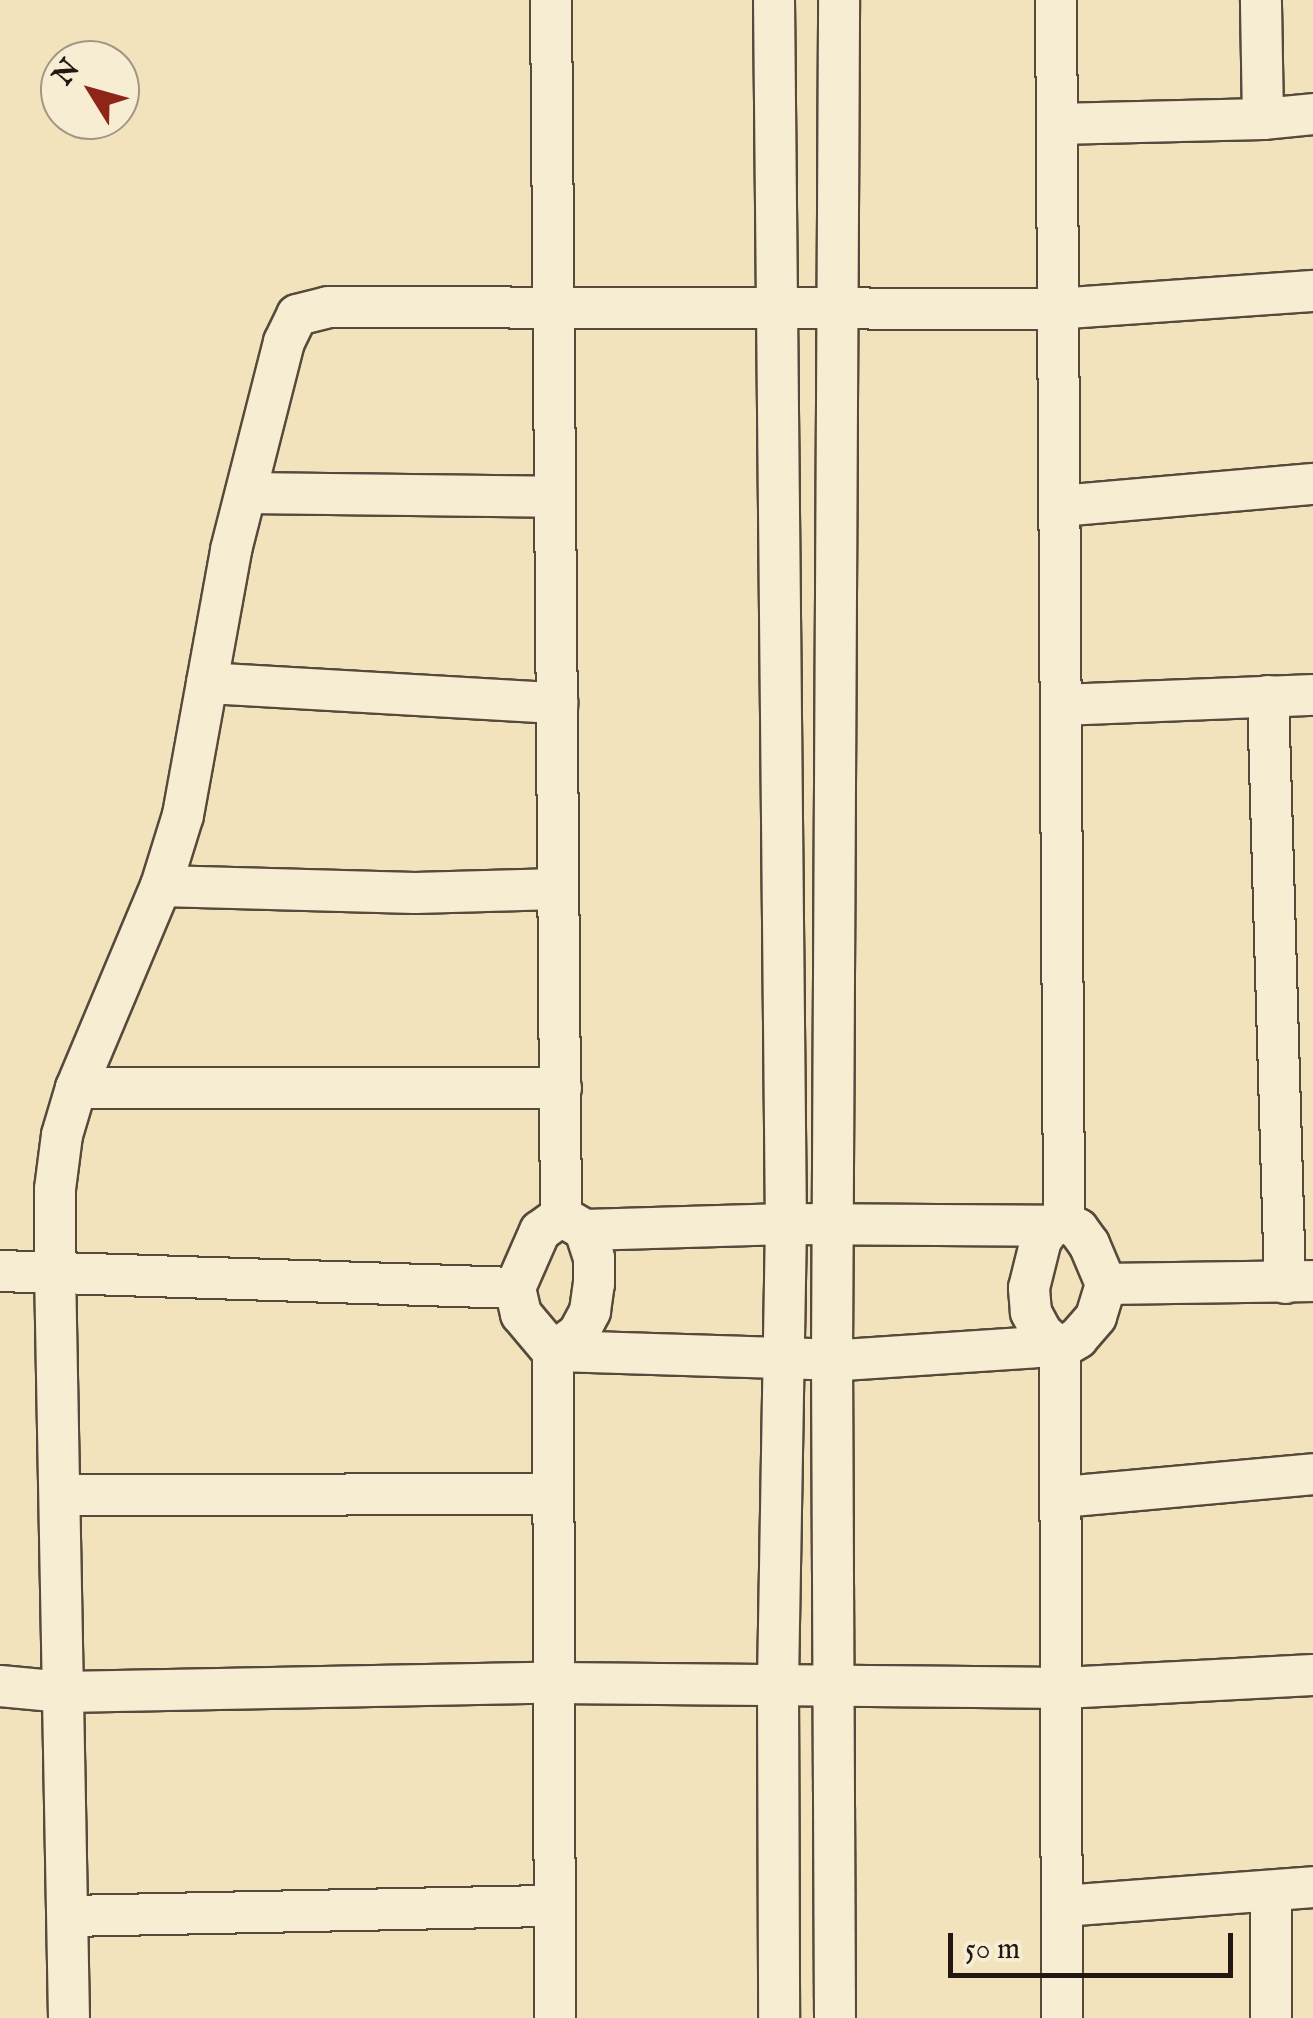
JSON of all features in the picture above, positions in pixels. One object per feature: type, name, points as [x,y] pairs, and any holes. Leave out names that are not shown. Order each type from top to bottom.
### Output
[{"type":"street","points":[[552,0],[561,1088],[572,1223],[594,1258],[590,1311],[578,1334],[555,1352]]},
{"type":"street","points":[[774,0],[786,1224],[778,1688],[779,2018]]},
{"type":"street","points":[[835,2018],[832,1359],[838,0]]},
{"type":"street","points":[[1056,0],[1055,309],[1062,704],[1058,1224],[1032,1263],[1029,1288],[1031,1312],[1056,1348],[1062,1497],[1062,2018]]},
{"type":"street","points":[[1261,0],[1264,118]]},
{"type":"street","points":[[1057,124],[1313,114]]},
{"type":"street","points":[[69,2018],[54,1270],[55,1189],[62,1135],[76,1088],[162,886],[183,815],[246,493],[284,342],[297,315],[328,307],[1055,309],[1313,291]]},
{"type":"street","points":[[1060,506],[1313,484]]},
{"type":"street","points":[[246,493],[554,497]]},
{"type":"street","points":[[207,683],[557,702]]},
{"type":"street","points":[[1062,704],[1313,695]]},
{"type":"street","points":[[1106,1284],[1299,1282],[1268,696]]},
{"type":"street","points":[[162,886],[415,892],[558,890]]},
{"type":"street","points":[[76,1088],[561,1088]]},
{"type":"street","points":[[555,1352],[832,1359],[1056,1348],[1078,1338],[1096,1317],[1106,1284],[1078,1228],[1058,1224],[572,1223],[540,1232],[514,1288],[521,1314],[555,1352],[555,2018]]},
{"type":"street","points":[[0,1270],[514,1288]]},
{"type":"street","points":[[1062,1497],[1313,1474]]},
{"type":"street","points":[[61,1495],[552,1494]]},
{"type":"street","points":[[0,1686],[64,1692],[555,1683],[833,1689],[1063,1688],[1313,1675]]},
{"type":"street","points":[[1063,1906],[1313,1887]]},
{"type":"street","points":[[1270,1892],[1271,2018]]},
{"type":"street","points":[[68,1916],[554,1906]]}]
